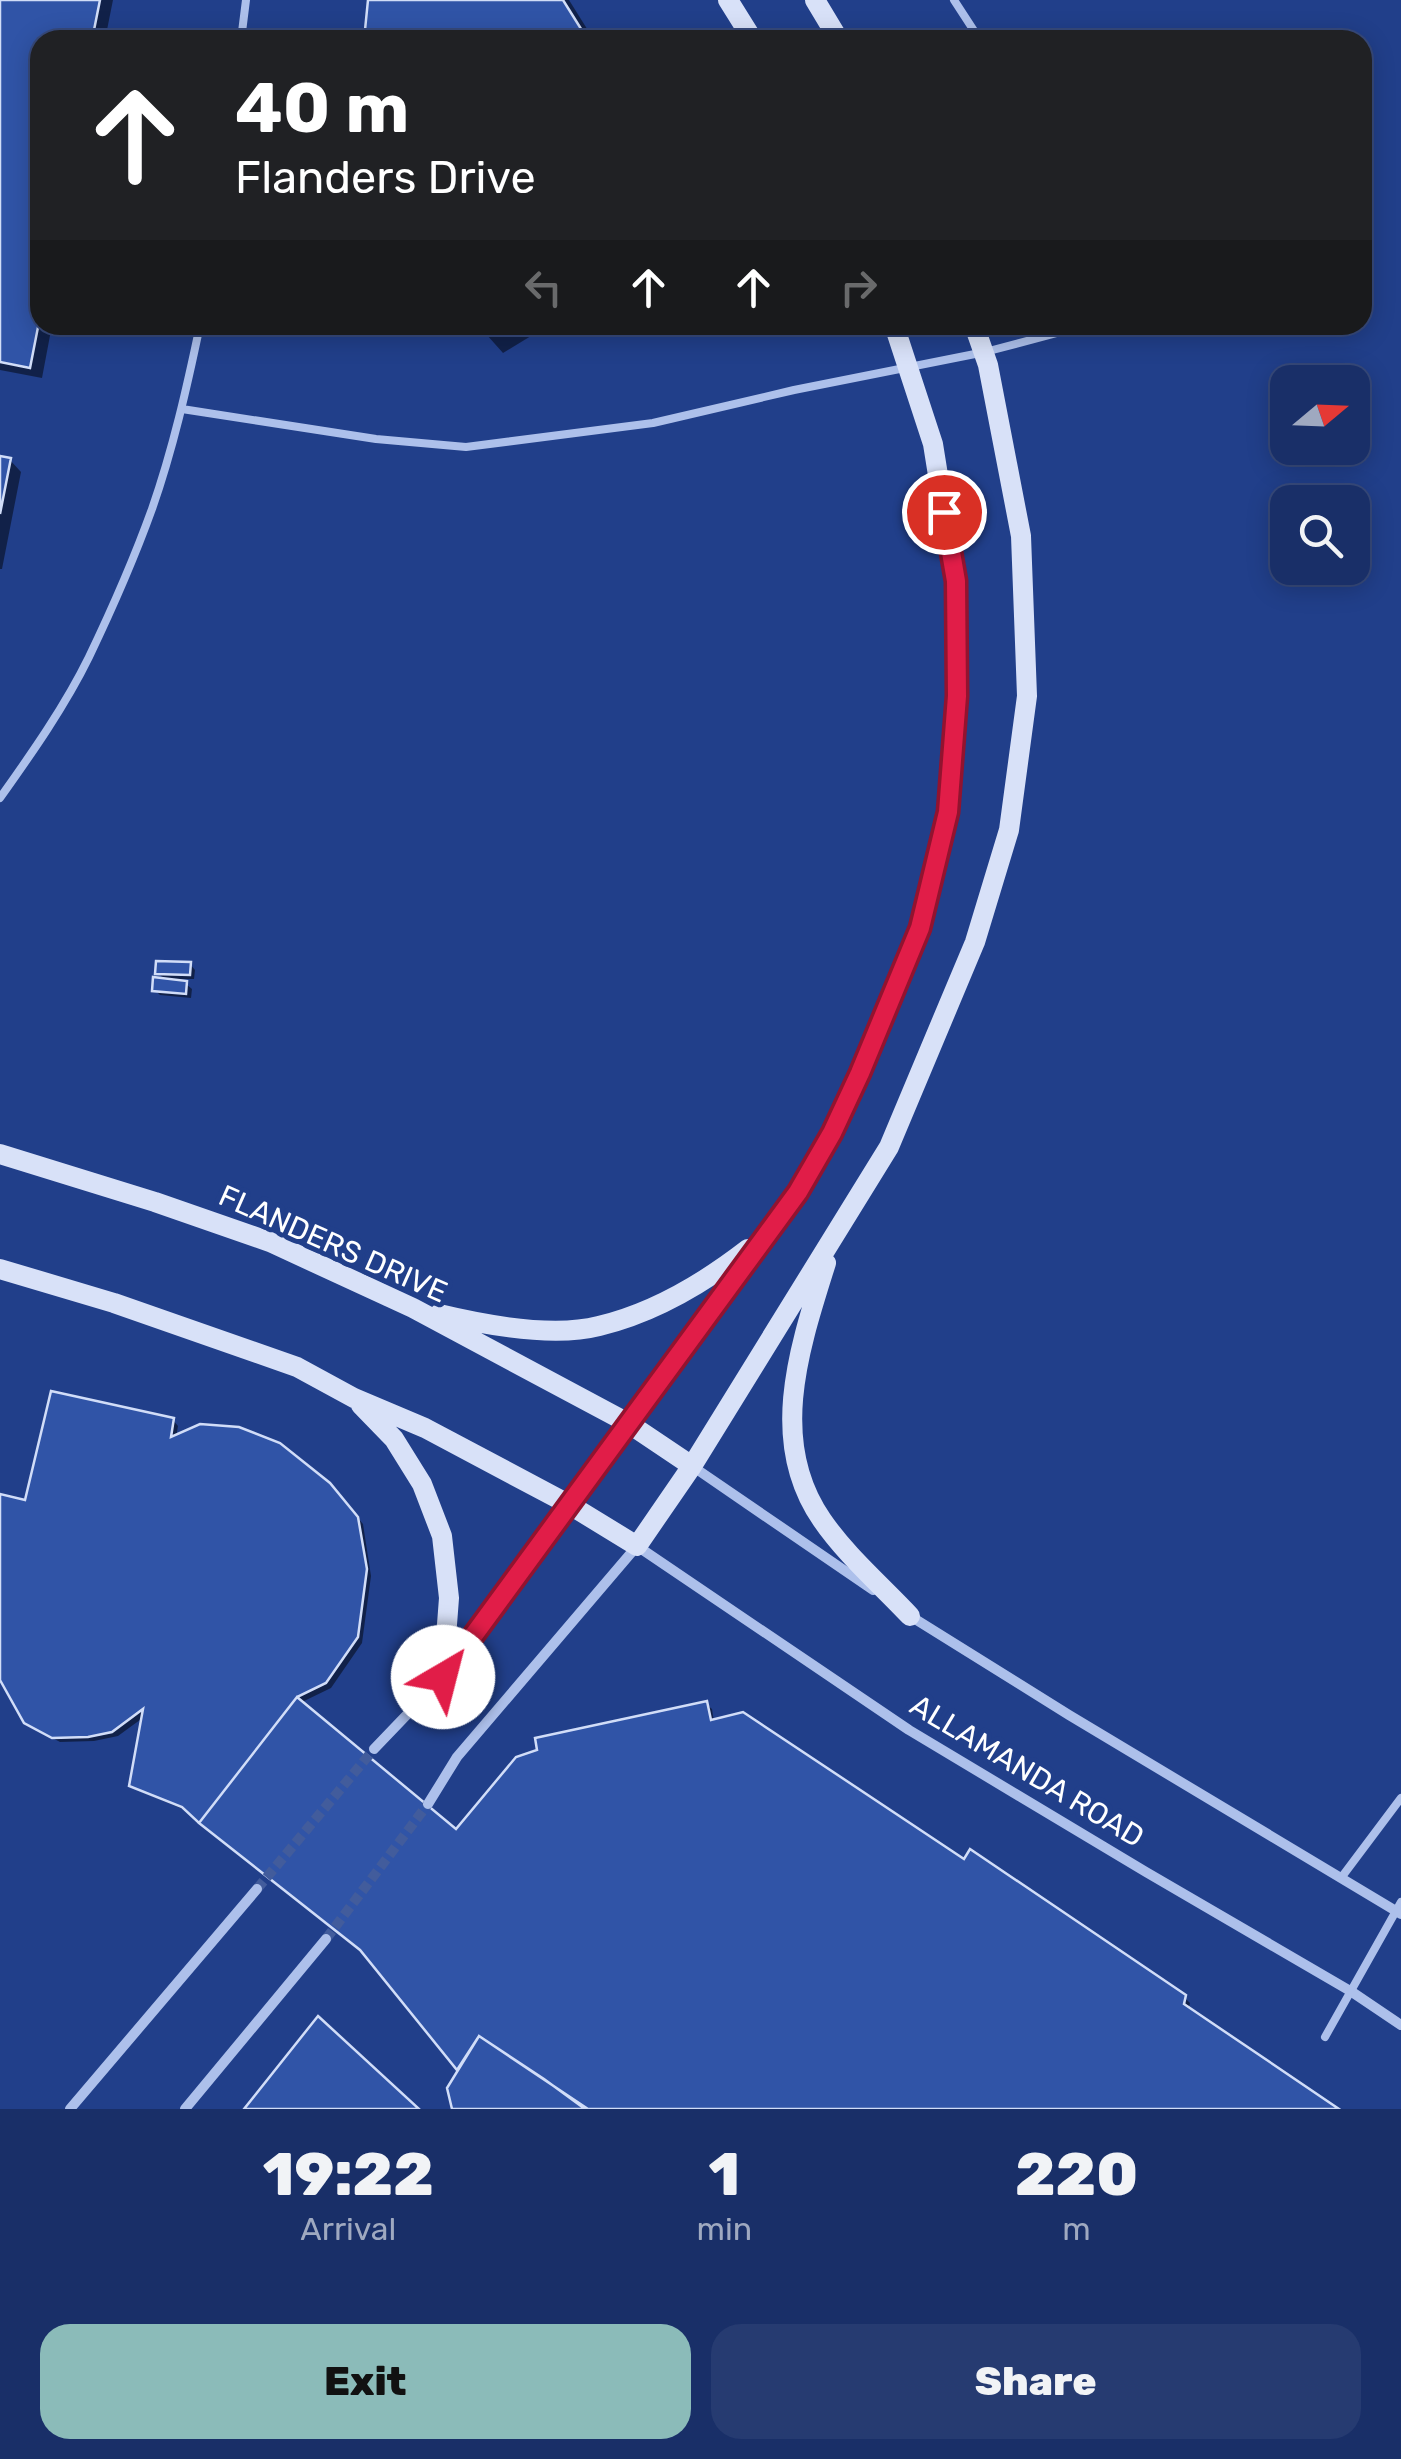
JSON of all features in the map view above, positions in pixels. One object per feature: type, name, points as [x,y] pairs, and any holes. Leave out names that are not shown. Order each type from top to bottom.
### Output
[{"type":"street","points":[[728,0],[747,30]]},
{"type":"street","points":[[816,0],[833,30]]},
{"type":"street","points":[[374,1748],[443,1677],[798,1192],[832,1133],[874,1043],[920,928],[948,812],[957,696],[956,581],[934,444],[898,335]]},
{"type":"street","points":[[428,1804],[458,1757],[637,1546],[692,1466],[889,1147],[975,942],[1009,830],[1027,696],[1021,536],[985,352],[978,335]]},
{"type":"street","name":"FLANDERS DRIVE","points":[[0,1154],[270,1242],[412,1308],[628,1423],[692,1466]]},
{"type":"street","points":[[836,1233],[812,1307],[792,1396],[791,1437],[796,1466],[820,1518],[910,1616]]},
{"type":"street","points":[[412,1308],[516,1328],[597,1327],[656,1306],[717,1273],[768,1234]]},
{"type":"street","points":[[0,1268],[297,1367],[354,1398],[425,1428],[570,1505],[637,1546]]},
{"type":"street","points":[[354,1398],[394,1439],[422,1484],[442,1536],[449,1598],[443,1677]]},
{"type":"street","points":[[692,1466],[910,1616],[1068,1716],[1399,1909]]},
{"type":"street","name":"ALLAMANDA ROAD","points":[[637,1546],[909,1730],[1401,2024]]},
{"type":"street","points":[[70,2109],[257,1888]]},
{"type":"street","points":[[186,2109],[326,1939]]},
{"type":"lane","points":[[242,30],[246,0]]},
{"type":"lane","points":[[954,0],[974,30]]},
{"type":"lane","points":[[0,798],[35,749],[88,660],[152,508],[182,409],[198,335]]},
{"type":"lane","points":[[182,409],[376,439],[466,447],[653,423],[1053,335]]},
{"type":"lane","points":[[1342,1878],[1401,1798]]},
{"type":"lane","points":[[1325,2037],[1399,1909]]},
{"type":"building","points":[[0,0],[100,0],[94,30],[30,30],[30,335],[36,335],[30,368],[0,362]]},
{"type":"building","points":[[368,0],[563,0],[582,30],[365,30]]},
{"type":"building","points":[[0,456],[11,458],[0,514]]},
{"type":"building","points":[[156,961],[191,962],[190,975],[155,974]]},
{"type":"building","points":[[153,977],[187,981],[186,994],[152,991]]},
{"type":"building","points":[[51,1391],[174,1418],[171,1437],[200,1424],[239,1427],[280,1443],[330,1483],[358,1517],[367,1569],[358,1637],[326,1683],[297,1697],[199,1823],[182,1807],[129,1786],[143,1709],[112,1732],[52,1738],[24,1723],[0,1680],[0,1494],[25,1500]]},
{"type":"building","points":[[297,1697],[456,1829],[516,1757],[537,1750],[535,1738],[707,1701],[711,1720],[743,1712],[964,1859],[970,1849],[1186,1995],[1184,2004],[1339,2109],[588,2109],[479,2036],[457,2070],[360,1950],[199,1823]]},
{"type":"building","points":[[318,2016],[419,2109],[244,2109]]},
{"type":"building","points":[[479,2036],[585,2109],[452,2109],[447,2088]]},
{"type":"tunnel","points":[[257,1889],[374,1749]]},
{"type":"tunnel","points":[[326,1939],[428,1804]]},
{"type":"route","points":[[443,1677],[798,1192],[832,1133],[874,1043],[920,928],[948,812],[957,696],[956,581],[944,512]]}]
